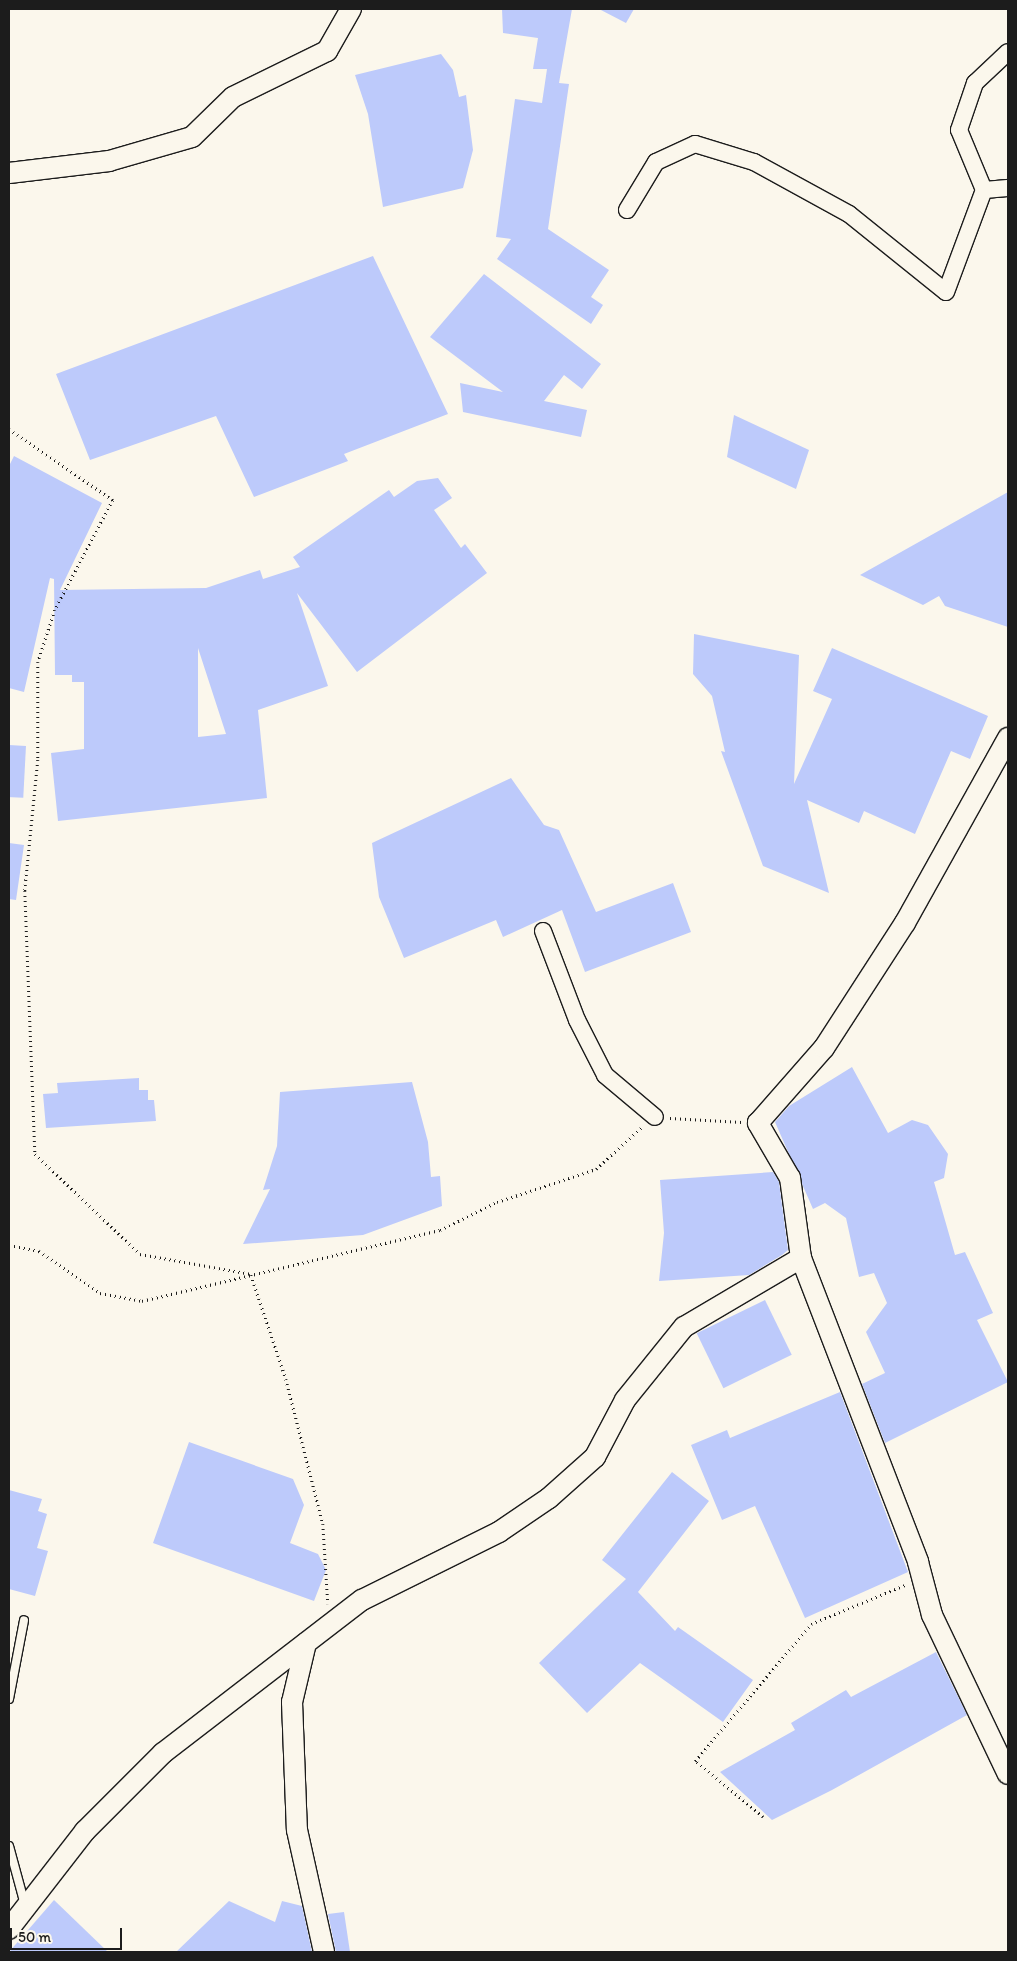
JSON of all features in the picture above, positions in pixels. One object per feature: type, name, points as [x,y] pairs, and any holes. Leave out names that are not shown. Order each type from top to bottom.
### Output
[{"type":"street","points":[[9,173],[109,161],[192,137],[233,97],[327,51],[351,9]]},
{"type":"street","points":[[626,210],[656,162],[695,144],[754,162],[848,214],[946,292],[984,190],[959,130],[975,83],[1008,52]]},
{"type":"street","points":[[984,190],[1008,188]]},
{"type":"street","points":[[1008,738],[889,948],[824,1048],[758,1123],[790,1178],[801,1258],[922,1578],[932,1615],[1008,1774]]},
{"type":"street","points":[[543,931],[576,1020],[605,1075],[655,1117]]},
{"type":"street","points":[[9,1929],[85,1831],[163,1753],[362,1600],[499,1532],[549,1498],[595,1457],[625,1400],[684,1327],[801,1258]]},
{"type":"street","points":[[306,1643],[292,1702],[298,1830],[324,1952]]},
{"type":"lane","points":[[9,1699],[24,1620]]},
{"type":"lane","points":[[9,1846],[26,1907]]},
{"type":"path","points":[[9,429],[113,500],[56,610],[38,662],[38,760],[25,891],[35,1154],[140,1254],[251,1274]]},
{"type":"path","points":[[9,1245],[39,1252],[100,1293],[142,1301],[440,1230],[497,1202],[565,1183],[596,1169],[655,1117],[758,1123]]},
{"type":"path","points":[[251,1274],[286,1379],[322,1524],[330,1625]]},
{"type":"path","points":[[764,1817],[695,1761],[811,1624],[922,1578]]},
{"type":"building","points":[[502,9],[572,9],[559,83],[569,84],[548,229],[609,270],[591,297],[603,305],[591,324],[497,259],[511,239],[496,237],[515,99],[542,103],[547,69],[533,69],[538,38],[503,33]]},
{"type":"building","points":[[599,9],[634,9],[626,23]]},
{"type":"building","points":[[441,54],[453,70],[459,97],[466,95],[473,150],[463,188],[383,207],[368,114],[355,75]]},
{"type":"building","points":[[373,256],[448,414],[344,454],[348,461],[254,497],[216,416],[90,460],[56,374]]},
{"type":"building","points":[[484,274],[601,364],[582,389],[564,375],[544,401],[587,410],[581,437],[463,412],[460,383],[503,392],[430,337]]},
{"type":"building","points":[[734,415],[809,450],[796,489],[727,457]]},
{"type":"building","points":[[14,456],[102,503],[60,590],[206,588],[260,570],[263,579],[300,567],[293,557],[389,490],[394,497],[417,481],[438,478],[452,498],[434,510],[461,548],[465,544],[487,573],[357,672],[297,593],[328,686],[258,710],[267,798],[58,821],[51,753],[84,749],[84,682],[72,682],[72,675],[55,675],[54,579],[50,578],[24,692],[9,688],[9,466]],"holes":[[[198,648],[226,734],[198,737]]]},
{"type":"building","points":[[1008,492],[1008,627],[945,606],[939,596],[923,605],[860,575]]},
{"type":"building","points":[[694,634],[799,655],[794,784],[832,699],[813,691],[832,648],[988,716],[970,759],[951,751],[915,834],[864,811],[859,823],[807,800],[829,893],[763,866],[721,751],[725,752],[712,696],[693,674]]},
{"type":"building","points":[[9,745],[26,746],[23,798],[9,797]]},
{"type":"building","points":[[511,778],[544,825],[559,830],[596,912],[673,883],[691,932],[585,972],[562,910],[503,937],[496,920],[404,958],[379,897],[372,843]]},
{"type":"building","points":[[9,843],[24,845],[16,900],[9,899]]},
{"type":"building","points":[[852,1067],[888,1133],[912,1120],[928,1125],[948,1154],[944,1178],[934,1182],[955,1255],[965,1252],[993,1313],[977,1320],[1008,1382],[885,1443],[862,1384],[885,1373],[866,1332],[887,1303],[874,1273],[859,1277],[846,1218],[825,1203],[813,1209],[775,1122],[789,1106]]},
{"type":"building","points":[[139,1078],[139,1090],[148,1090],[148,1100],[154,1100],[156,1121],[46,1128],[43,1094],[58,1093],[57,1083]]},
{"type":"building","points":[[412,1082],[428,1142],[431,1177],[440,1176],[442,1206],[363,1235],[243,1244],[270,1189],[263,1190],[277,1146],[280,1092]]},
{"type":"building","points":[[773,1172],[779,1182],[788,1250],[749,1275],[659,1281],[664,1233],[660,1180]]},
{"type":"building","points":[[765,1300],[792,1355],[723,1388],[697,1333]]},
{"type":"building","points":[[840,1392],[908,1572],[805,1618],[755,1506],[722,1520],[691,1445],[727,1430],[730,1438]]},
{"type":"building","points":[[189,1442],[293,1479],[304,1505],[290,1543],[318,1554],[326,1570],[314,1601],[153,1543]]},
{"type":"building","points":[[672,1472],[709,1501],[638,1592],[675,1631],[678,1627],[753,1680],[723,1722],[640,1663],[587,1713],[539,1663],[626,1579],[602,1560]]},
{"type":"building","points":[[9,1490],[42,1499],[38,1511],[47,1514],[37,1548],[48,1551],[35,1596],[9,1589]]},
{"type":"building","points":[[936,1652],[967,1715],[832,1790],[772,1820],[720,1772],[795,1730],[791,1723],[846,1690],[851,1697]]},
{"type":"building","points":[[54,1900],[108,1952],[9,1952]]},
{"type":"building","points":[[229,1901],[275,1922],[282,1901],[302,1906],[312,1952],[176,1952]]},
{"type":"building","points":[[344,1912],[350,1952],[336,1952],[328,1914]]}]
